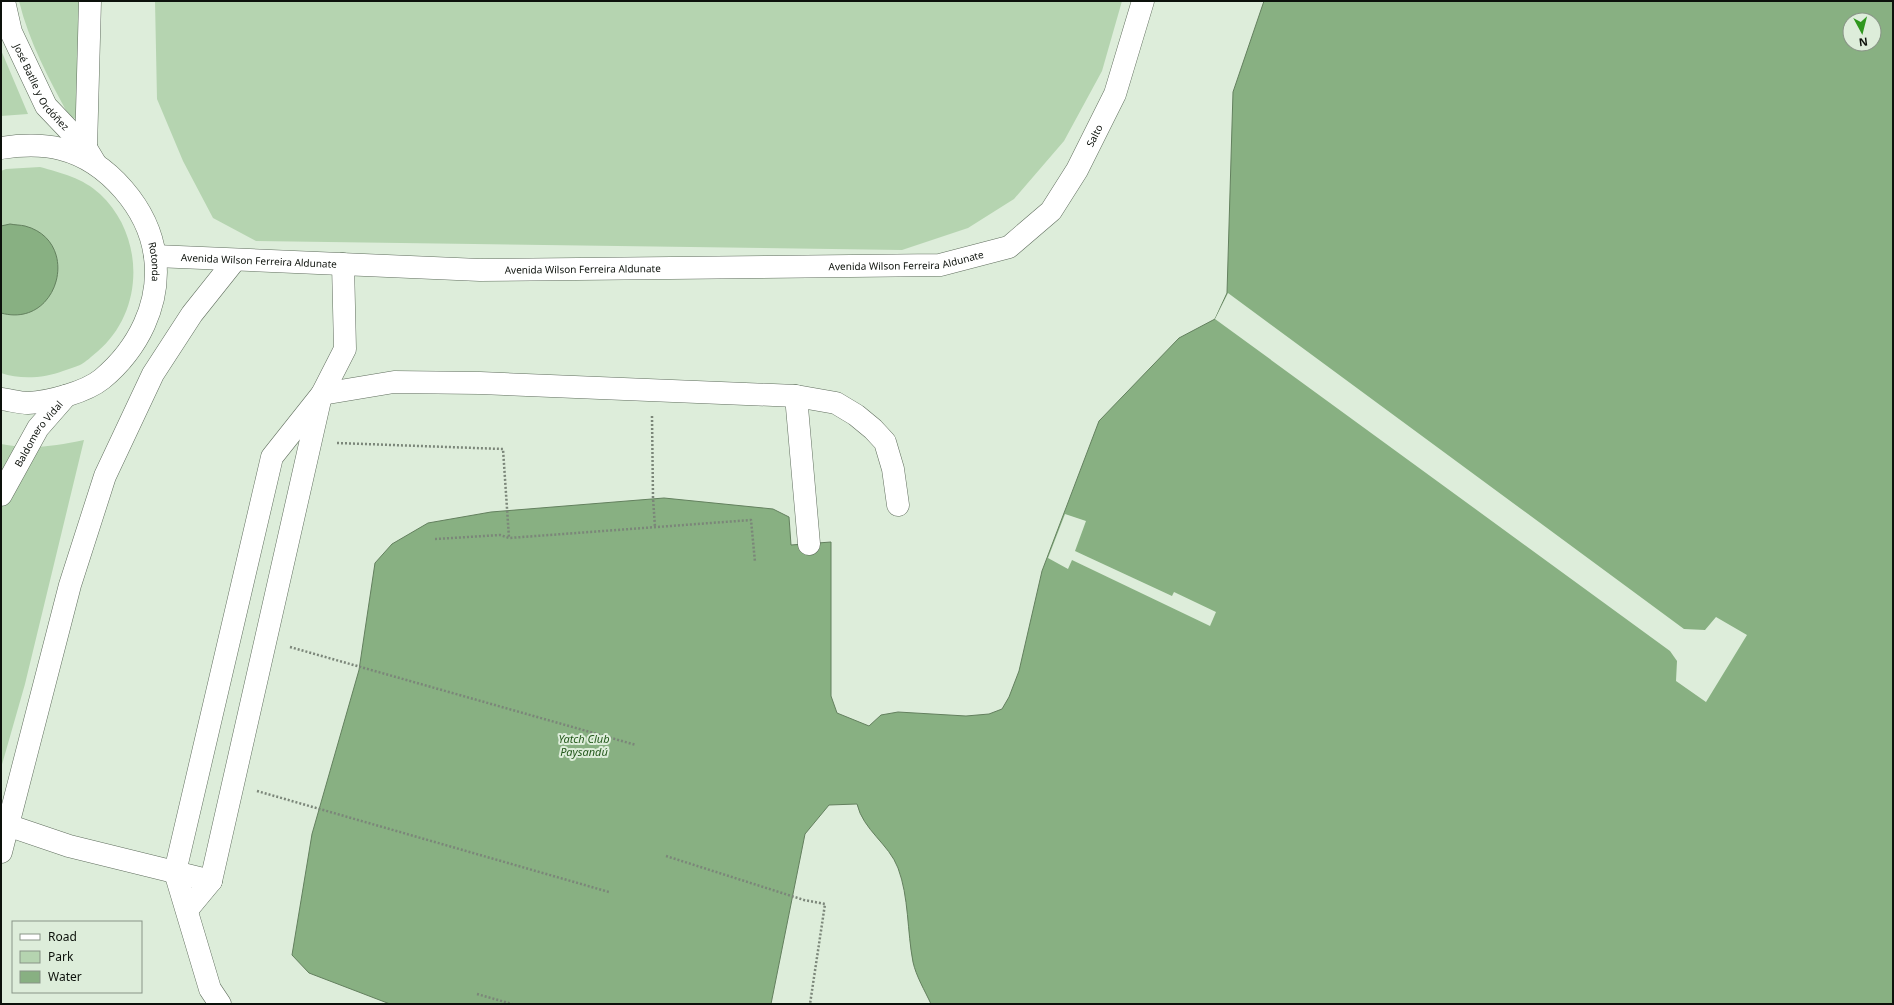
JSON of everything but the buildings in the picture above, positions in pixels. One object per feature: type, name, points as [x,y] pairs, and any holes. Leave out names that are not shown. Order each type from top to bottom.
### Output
[{"type":"street","name":"José Batlle y Ordóñez","points":[[4,1],[11,32],[46,106],[91,156]]},
{"type":"street","points":[[90,1],[91,156]]},
{"type":"street","name":"Salto","points":[[1008,247],[1051,211],[1077,170],[1115,94],[1143,1]]},
{"type":"street","name":"Rotonda","points":[[1,148],[24,144],[61,149],[91,156],[124,189],[144,220],[155,256],[155,290],[146,323],[126,354],[101,379],[66,396],[27,403],[1,399]]},
{"type":"street","name":"Avenida Wilson Ferreira Aldunate","points":[[155,256],[480,270],[940,265],[1008,247]]},
{"type":"street","points":[[1,852],[5,824],[70,585],[105,476],[153,374],[192,314],[235,260]]},
{"type":"street","points":[[220,1004],[210,989],[175,872],[272,457],[322,394],[345,349],[343,264]]},
{"type":"street","points":[[322,394],[394,382],[480,383],[796,396],[836,403],[856,415],[874,429],[884,442],[893,469],[898,505]]},
{"type":"street","points":[[187,910],[211,881],[322,394]]},
{"type":"street","name":"Baldomero Vidal","points":[[1,495],[38,428],[66,396]]},
{"type":"street","points":[[796,396],[810,544]]},
{"type":"street","points":[[5,824],[69,846],[211,881]]},
{"type":"path","points":[[652,390],[653,491],[655,527]]},
{"type":"path","points":[[311,442],[504,449],[508,538]]},
{"type":"path","points":[[435,539],[500,535],[508,538],[750,520],[755,562]]},
{"type":"path","points":[[265,641],[365,667],[636,745]]},
{"type":"path","points":[[232,784],[314,806],[609,892]]},
{"type":"path","points":[[666,856],[804,900],[825,904],[810,1004]]},
{"type":"path","points":[[477,994],[512,1004]]},
{"type":"green space","points":[[19,1],[83,1],[76,119],[69,116],[47,74],[28,31]]},
{"type":"green space","points":[[155,1],[1122,1],[1102,71],[1064,141],[1014,199],[968,228],[902,250],[256,241],[213,218],[183,161],[157,99]]},
{"type":"green space","points":[[1,50],[28,114],[1,116]]},
{"type":"green space","points":[[40,167],[64,174],[93,188],[115,211],[125,231],[131,252],[133,274],[131,296],[124,316],[113,335],[87,361],[80,365],[40,377],[16,377],[1,373],[1,171],[6,169]]},
{"type":"green space","points":[[84,440],[25,684],[1,768],[1,444],[32,447]]},
{"type":"water","name":"Yatch Club Paysandú","points":[[1264,1],[1893,1],[1893,1004],[931,1004],[914,967],[906,902],[902,879],[898,868],[889,852],[865,822],[857,804],[829,805],[805,834],[771,1004],[390,1004],[309,973],[292,955],[312,834],[359,670],[375,563],[392,544],[428,523],[491,512],[664,498],[773,509],[789,517],[791,545],[831,542],[831,696],[837,713],[869,726],[881,715],[898,712],[966,716],[989,714],[1002,709],[1009,697],[1019,671],[1042,571],[1099,421],[1179,338],[1215,319],[1227,293],[1233,92]]},
{"type":"water","points":[[10,224],[25,226],[43,235],[53,248],[58,264],[56,281],[49,296],[37,308],[21,314],[1,313],[1,226]]},
{"type":"pier","points":[[1228,293],[1684,629],[1705,630],[1716,617],[1747,635],[1706,702],[1676,681],[1677,661],[1670,651],[1215,319]]},
{"type":"pier","points":[[1065,514],[1086,521],[1075,551],[1172,596],[1174,592],[1216,612],[1210,626],[1072,560],[1068,569],[1048,558]]}]
